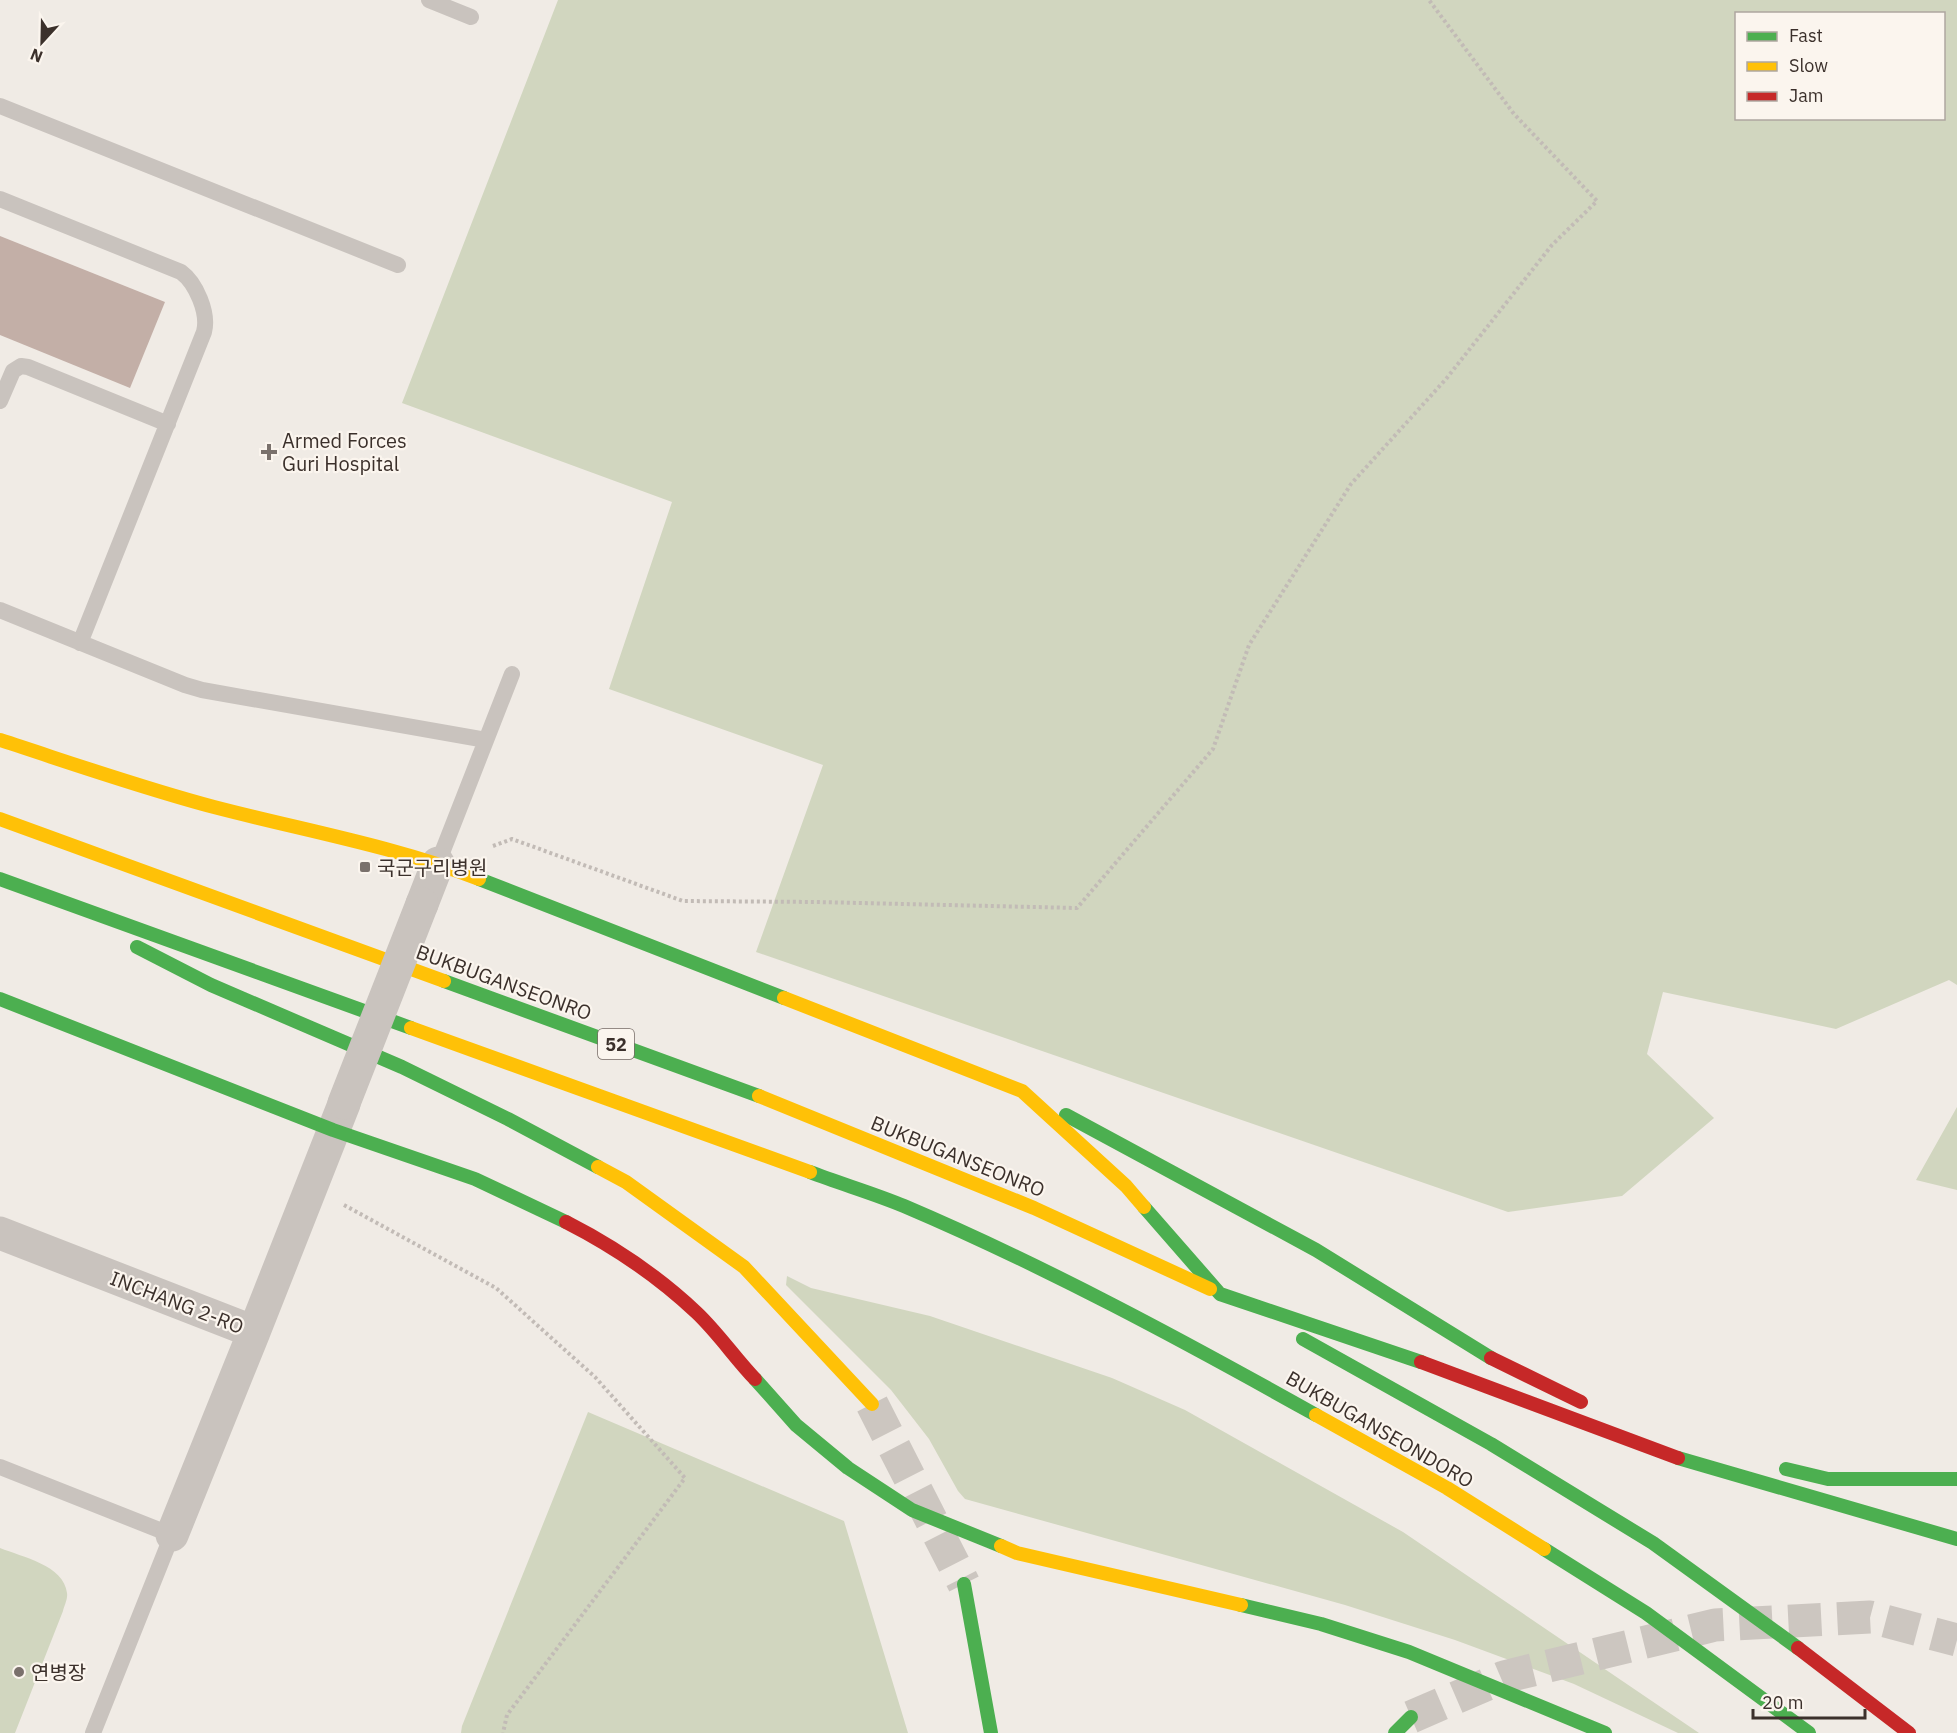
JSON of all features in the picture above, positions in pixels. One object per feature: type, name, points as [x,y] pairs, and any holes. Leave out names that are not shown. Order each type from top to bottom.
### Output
[{"type":"highway","points":[[0,740],[118,779],[212,806],[438,863],[1022,1091],[1316,1250],[1497,1361],[1593,1408]]},
{"type":"highway","name":"BUKBUGANSEONRO","points":[[0,819],[779,1103],[1034,1208],[1220,1294]]},
{"type":"highway","points":[[2,879],[108,932]]},
{"type":"highway","name":"BUKBUGANSEONDORO","points":[[2,879],[903,1206],[1033,1266],[1210,1356],[1447,1488],[1646,1613],[1809,1733]]},
{"type":"highway","points":[[129,943],[212,985],[412,1072],[508,1119],[626,1182],[744,1267],[872,1404]]},
{"type":"highway","points":[[0,999],[136,1054],[338,1117],[541,1209],[593,1236],[640,1266],[698,1314],[796,1425],[848,1468],[912,1510],[1017,1552],[1321,1624],[1409,1652],[1605,1733]]},
{"type":"highway","points":[[1022,1091],[1126,1186],[1220,1294],[1456,1374],[1698,1465],[1957,1539]]},
{"type":"highway","name":"BUKBUGANSEONDORO","points":[[1220,1294],[1491,1444],[1653,1543],[1841,1679],[1909,1733]]},
{"type":"highway","points":[[1625,1424],[1657,1439],[1691,1447]]},
{"type":"highway","points":[[1771,1466],[1828,1479],[1957,1479]]},
{"type":"highway","points":[[964,1584],[991,1733]]},
{"type":"highway","points":[[1395,1733],[1411,1717]]},
{"type":"street","name":"INCHANG 2-RO","points":[[0,1233],[254,1332],[438,863]]},
{"type":"street","points":[[172,1535],[254,1332]]},
{"type":"lane","points":[[429,0],[471,17]]},
{"type":"lane","points":[[0,106],[398,265]]},
{"type":"lane","points":[[0,199],[181,272],[192,282],[206,316],[206,324],[168,424],[80,643]]},
{"type":"lane","points":[[0,401],[13,371],[21,366],[168,424]]},
{"type":"lane","points":[[0,610],[185,685],[216,694],[486,740]]},
{"type":"lane","points":[[438,863],[512,674]]},
{"type":"lane","points":[[0,1467],[172,1535],[93,1733]]},
{"type":"path","points":[[492,847],[512,839],[683,901],[1077,908],[1213,749],[1249,645],[1351,484],[1446,379],[1552,245],[1597,201],[1514,114],[1429,0]]},
{"type":"path","points":[[311,1187],[496,1288],[595,1377],[685,1478],[507,1714],[503,1733]]},
{"type":"green space","points":[[558,0],[1957,0],[1957,985],[1949,980],[1836,1029],[1663,992],[1647,1054],[1714,1118],[1622,1196],[1508,1212],[756,952],[823,765],[609,689],[672,502],[402,403]]},
{"type":"green space","points":[[1957,1107],[1957,1190],[1916,1180]]},
{"type":"green space","points":[[787,1276],[811,1288],[930,1316],[1112,1378],[1185,1410],[1403,1532],[1699,1733],[1678,1733],[1574,1684],[1455,1640],[1345,1605],[965,1499],[958,1491],[929,1439],[891,1390],[786,1285]]},
{"type":"green space","points":[[588,1412],[844,1521],[908,1733],[461,1733]]},
{"type":"green space","name":"연병장","points":[[0,1548],[41,1563],[50,1569],[64,1583],[67,1593],[63,1611],[15,1733],[0,1733]]},
{"type":"building","points":[[0,236],[165,302],[130,388],[0,335]]},
{"type":"tunnel","points":[[872,1404],[964,1584]]},
{"type":"tunnel","points":[[1411,1717],[1504,1677],[1715,1625],[1870,1617],[1957,1640]]},
{"type":"traffic: fast","points":[[0,879],[411,1028]]},
{"type":"traffic: fast","points":[[479,879],[784,998]]},
{"type":"traffic: fast","points":[[137,947],[211,985],[402,1067],[508,1119],[598,1167]]},
{"type":"traffic: fast","points":[[444,981],[759,1096]]},
{"type":"traffic: fast","points":[[0,999],[333,1130],[475,1179],[566,1222]]},
{"type":"traffic: fast","points":[[1066,1115],[1316,1250],[1491,1358]]},
{"type":"traffic: fast","points":[[810,1172],[904,1206],[1009,1253],[1164,1332],[1316,1415]]},
{"type":"traffic: fast","points":[[1144,1207],[1220,1294],[1421,1362]]},
{"type":"traffic: fast","points":[[1303,1339],[1491,1444],[1653,1543],[1798,1648]]},
{"type":"traffic: fast","points":[[755,1379],[796,1425],[848,1468],[912,1510],[1001,1546]]},
{"type":"traffic: fast","points":[[1678,1458],[1957,1539]]},
{"type":"traffic: fast","points":[[1786,1469],[1828,1479],[1957,1479]]},
{"type":"traffic: fast","points":[[1544,1549],[1646,1613],[1809,1733]]},
{"type":"traffic: fast","points":[[964,1584],[991,1733]]},
{"type":"traffic: fast","points":[[1241,1605],[1321,1624],[1409,1652],[1605,1733]]},
{"type":"traffic: fast","points":[[1395,1733],[1411,1717]]},
{"type":"traffic: slow","points":[[0,740],[187,800],[381,848],[479,879]]},
{"type":"traffic: slow","points":[[0,819],[444,981]]},
{"type":"traffic: slow","points":[[784,998],[1022,1091],[1126,1186],[1144,1207]]},
{"type":"traffic: slow","points":[[411,1028],[810,1172]]},
{"type":"traffic: slow","points":[[759,1096],[1034,1208],[1210,1289]]},
{"type":"traffic: slow","points":[[598,1167],[626,1182],[744,1267],[872,1404]]},
{"type":"traffic: slow","points":[[1316,1415],[1447,1488],[1544,1549]]},
{"type":"traffic: slow","points":[[1001,1546],[1017,1553],[1241,1605]]},
{"type":"traffic: jam","points":[[566,1222],[618,1252],[651,1274],[682,1299],[705,1321],[755,1379]]},
{"type":"traffic: jam","points":[[1491,1358],[1581,1402]]},
{"type":"traffic: jam","points":[[1421,1362],[1678,1458]]},
{"type":"traffic: jam","points":[[1798,1648],[1909,1733]]},
{"type":"place","name":"Armed Forces Guri Hospital","points":[[269,452]]},
{"type":"place","name":"국군구리병원","points":[[365,867]]},
{"type":"place","name":"연병장","points":[[19,1672]]}]
